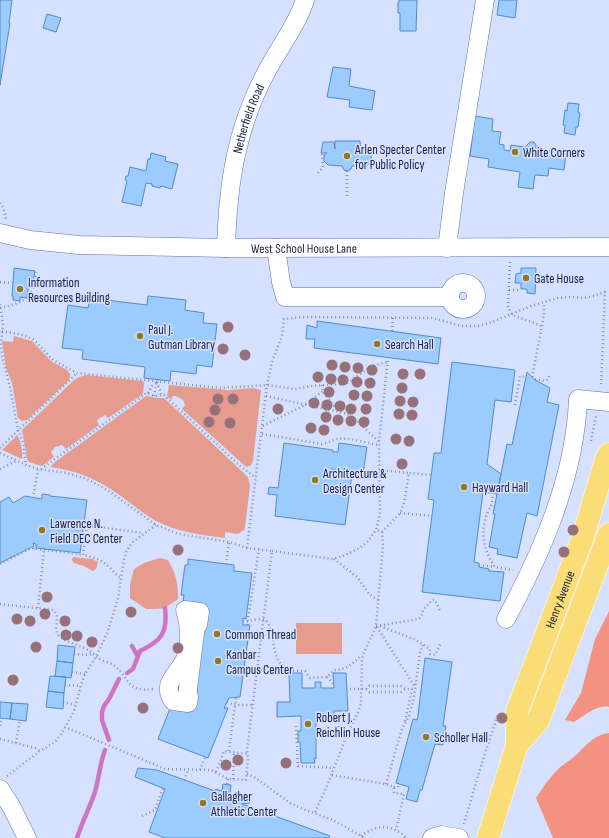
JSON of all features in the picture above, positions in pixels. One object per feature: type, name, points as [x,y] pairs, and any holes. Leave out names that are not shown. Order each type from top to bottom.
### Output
[{"type":"main road","name":"Henry Avenue","points":[[488,838],[517,745],[517,711],[583,537],[606,459],[609,454]]},
{"type":"main road","name":"Henry Avenue","points":[[517,745],[538,721],[609,534]]},
{"type":"street","name":"Netherfield Road","points":[[226,248],[228,205],[232,168],[245,120],[268,68],[296,22],[305,0]]},
{"type":"street","points":[[447,248],[455,186],[484,0]]},
{"type":"street","name":"West School House Lane","points":[[3,228],[30,240],[79,245],[226,248],[609,247]]},
{"type":"street","points":[[276,248],[281,282],[285,297],[450,297]]},
{"type":"street","points":[[506,619],[533,565],[559,499],[570,460],[576,426],[578,399],[609,402]]},
{"type":"street","points":[[3,783],[11,806],[27,838]]},
{"type":"street","points":[[432,838],[441,835],[459,838]]},
{"type":"path","points":[[318,173],[322,167],[322,153]]},
{"type":"path","points":[[347,171],[347,196]]},
{"type":"path","points":[[0,203],[5,215],[3,228]]},
{"type":"path","points":[[510,258],[508,306],[512,315],[542,326]]},
{"type":"path","points":[[0,308],[22,302],[27,298],[35,283],[36,272]]},
{"type":"path","points":[[0,282],[13,283]]},
{"type":"path","points":[[509,290],[520,290]]},
{"type":"path","points":[[247,548],[267,386],[272,362],[282,336],[284,319],[303,317],[433,318],[453,325],[469,327],[485,325],[531,306],[565,296],[583,298],[605,292]]},
{"type":"path","points":[[532,376],[544,315],[544,303]]},
{"type":"path","points":[[0,304],[2,355],[18,430],[23,443],[26,465]]},
{"type":"path","points":[[392,331],[393,317]]},
{"type":"path","points":[[1,333],[22,335],[33,339],[53,360],[78,373],[157,380],[221,388],[267,386],[295,388],[346,383],[372,366],[387,362]]},
{"type":"path","points":[[0,453],[16,461],[39,469],[67,473],[87,479],[156,524],[184,535],[229,542],[259,550],[333,559],[360,548],[368,541],[376,530],[380,514],[379,443],[388,358]]},
{"type":"path","points":[[0,448],[78,373]]},
{"type":"path","points":[[536,379],[546,381],[550,375]]},
{"type":"path","points":[[515,405],[520,376],[526,377]]},
{"type":"path","points":[[148,394],[157,380]]},
{"type":"path","points":[[157,380],[162,396]]},
{"type":"path","points":[[154,396],[157,380]]},
{"type":"path","points":[[322,386],[323,391],[338,411]]},
{"type":"path","points":[[263,426],[305,405],[323,391]]},
{"type":"path","points":[[33,498],[39,469],[146,393],[154,396],[164,395],[239,465],[256,478]]},
{"type":"path","points":[[266,396],[338,411],[352,417],[379,443]]},
{"type":"path","points":[[262,434],[322,444],[332,440],[344,439],[379,443]]},
{"type":"path","points":[[0,469],[16,461]]},
{"type":"path","points":[[379,470],[431,475]]},
{"type":"path","points":[[382,532],[400,513],[404,503],[409,473]]},
{"type":"path","points":[[350,487],[379,491]]},
{"type":"path","points":[[493,493],[491,506],[485,520],[483,534],[488,555],[496,567]]},
{"type":"path","points":[[400,513],[432,516]]},
{"type":"path","points":[[3,783],[40,750],[55,742],[65,727],[74,711],[80,686],[85,674],[96,657],[108,631],[122,578],[124,559],[127,550],[133,542],[156,524]]},
{"type":"path","points":[[83,555],[85,526],[144,533]]},
{"type":"path","points":[[376,530],[382,532]]},
{"type":"path","points":[[315,812],[359,710],[362,689],[361,667],[363,654],[377,626],[378,600],[384,545],[382,532]]},
{"type":"path","points":[[226,564],[229,542]]},
{"type":"path","points":[[0,564],[35,547],[44,550],[83,555],[99,560],[122,578]]},
{"type":"path","points":[[38,608],[44,550]]},
{"type":"path","points":[[247,625],[259,550]]},
{"type":"path","points":[[65,727],[165,769],[216,772],[228,779],[246,780],[247,750],[252,705],[272,551]]},
{"type":"path","points":[[333,559],[357,577],[369,594],[378,600]]},
{"type":"path","points":[[479,565],[515,570]]},
{"type":"path","points":[[377,626],[419,619],[432,600],[435,600],[440,611]]},
{"type":"path","points":[[0,604],[38,608],[55,612],[57,615],[56,631],[59,636],[64,640],[78,645],[96,657],[116,666],[128,683],[137,689],[146,690],[168,687]]},
{"type":"path","points":[[243,622],[264,619]]},
{"type":"path","points":[[264,619],[270,628],[275,653],[287,671]]},
{"type":"path","points":[[377,626],[416,640],[430,649],[430,654],[435,655],[441,644]]},
{"type":"path","points":[[377,626],[414,689]]},
{"type":"path","points":[[386,784],[408,716],[420,652],[423,645]]},
{"type":"path","points":[[74,654],[93,654]]},
{"type":"path","points":[[257,670],[305,671],[310,678],[327,677],[334,670],[342,670],[349,667],[363,654]]},
{"type":"path","points":[[72,672],[85,674]]},
{"type":"path","points":[[318,677],[318,682]]},
{"type":"path","points":[[327,677],[334,684]]},
{"type":"path","points":[[65,685],[80,686]]},
{"type":"path","points":[[346,689],[366,689],[369,686],[401,686],[405,690]]},
{"type":"path","points":[[366,689],[369,692],[390,694],[414,689]]},
{"type":"path","points":[[230,751],[236,697]]},
{"type":"path","points":[[63,702],[76,705]]},
{"type":"path","points":[[227,702],[234,705],[252,705]]},
{"type":"path","points":[[339,710],[339,730],[347,735]]},
{"type":"path","points":[[0,726],[1,718]]},
{"type":"path","points":[[16,743],[20,720]]},
{"type":"path","points":[[296,726],[298,766],[334,768]]},
{"type":"path","points":[[0,739],[40,750]]},
{"type":"path","points":[[216,772],[224,750],[248,754]]},
{"type":"path","points":[[233,779],[234,752]]},
{"type":"path","points":[[200,770],[205,757]]},
{"type":"path","points":[[184,780],[188,770]]},
{"type":"path","points":[[247,774],[254,777],[290,803],[333,820],[365,838]]},
{"type":"path","points":[[332,775],[386,784],[394,787],[398,787],[399,784]]},
{"type":"path","points":[[227,784],[228,779]]},
{"type":"path","points":[[394,787],[394,793],[404,794],[396,830]]},
{"type":"path","points":[[142,816],[155,810],[163,788]]},
{"type":"path","points":[[362,836],[372,829],[390,828],[396,830],[406,838]]},
{"type":"shaded area","points":[[14,336],[32,341],[51,361],[67,370],[70,374],[70,378],[67,382],[27,420],[22,421],[18,418],[12,383],[6,368],[2,341],[13,342]]},
{"type":"shaded area","points":[[86,375],[143,381],[143,394],[108,418],[105,415],[97,420],[99,425],[66,449],[62,445],[55,447],[51,452],[54,457],[42,466],[29,462],[27,459],[22,430],[74,380]]},
{"type":"shaded area","points":[[169,385],[228,390],[253,388],[261,390],[253,461],[251,465],[247,467],[245,466],[182,409],[185,405],[183,400],[173,396],[171,400],[167,396]]},
{"type":"shaded area","points":[[146,396],[164,398],[248,477],[250,486],[244,530],[238,534],[225,532],[225,538],[173,528],[156,521],[110,489],[86,476],[69,470],[50,467]]},
{"type":"shaded area","points":[[17,435],[20,440],[22,459],[2,450]]},
{"type":"shaded area","points":[[73,557],[92,559],[98,562],[96,569],[93,571],[74,563],[72,560]]},
{"type":"shaded area","points":[[160,558],[168,560],[173,570],[178,588],[178,599],[165,608],[146,609],[130,598],[130,584],[134,569],[144,563]]},
{"type":"shaded area","points":[[609,611],[609,707],[600,707],[595,709],[574,722],[565,720],[581,693],[595,639]]},
{"type":"shaded area","points":[[296,623],[342,623],[342,654],[296,654]]},
{"type":"shaded area","points":[[609,733],[609,838],[553,838],[536,798],[559,768],[598,736]]},
{"type":"building","points":[[0,0],[12,0],[10,23],[0,85]]},
{"type":"building","points":[[399,0],[417,0],[416,31],[400,31],[400,13],[398,13]]},
{"type":"building","points":[[499,0],[517,0],[515,18],[497,15]]},
{"type":"building","points":[[47,14],[61,18],[56,32],[43,28]]},
{"type":"building","points":[[333,67],[351,69],[349,86],[375,91],[372,110],[349,107],[350,100],[327,97]]},
{"type":"building","points":[[568,103],[579,104],[578,112],[580,113],[575,135],[564,133],[565,125],[563,125],[565,110],[567,111]]},
{"type":"building","name":"White Corners","points":[[475,116],[493,119],[492,131],[501,132],[499,144],[504,145],[504,150],[510,151],[511,145],[525,147],[530,142],[534,142],[536,149],[566,153],[564,170],[549,168],[548,176],[535,175],[533,189],[518,187],[520,172],[488,167],[489,159],[470,156]]},
{"type":"building","name":"Arlen Specter Center for Public Policy","points":[[335,141],[360,141],[361,153],[367,153],[371,156],[372,162],[367,165],[352,166],[348,171],[344,170],[342,166],[328,165],[324,161],[324,155],[327,153],[321,153],[323,142],[334,142],[335,149]]},
{"type":"building","points":[[151,153],[166,157],[165,161],[178,164],[172,189],[161,186],[160,188],[146,183],[141,206],[122,202],[127,181],[125,180],[126,176],[128,176],[130,167],[146,171],[148,159],[150,159]]},
{"type":"building","name":"Information Resources Building","points":[[14,268],[35,271],[33,282],[29,282],[27,298],[20,297],[20,301],[13,300],[12,296]]},
{"type":"building","name":"Gate House","points":[[521,268],[536,268],[535,294],[527,293],[527,289],[521,289],[521,283],[515,283],[516,274],[521,273]]},
{"type":"building","name":"Paul J. Gutman Library","points":[[148,296],[186,300],[185,310],[204,313],[203,323],[217,324],[212,367],[197,365],[196,374],[171,371],[170,381],[144,378],[145,367],[82,359],[83,350],[62,348],[68,305],[88,308],[90,298],[147,305]]},
{"type":"building","name":"Search Hall","points":[[317,321],[441,338],[438,364],[314,348],[315,339],[306,339],[307,325],[317,328]]},
{"type":"building","name":"Hayward Hall","points":[[452,362],[515,370],[511,402],[495,400],[487,464],[501,474],[497,494],[483,492],[474,562],[479,563],[479,567],[489,569],[489,571],[504,572],[500,601],[422,592],[434,500],[428,499],[434,453],[441,453]]},
{"type":"building","points":[[527,372],[535,380],[550,388],[547,402],[559,405],[537,516],[527,513],[517,558],[497,554],[498,549],[489,547],[495,514],[493,514],[507,444],[512,445]]},
{"type":"building","name":"Architecture & Design Center","points":[[284,443],[333,450],[333,452],[338,452],[339,443],[367,447],[363,474],[331,469],[331,471],[352,474],[345,525],[275,516],[277,495],[268,494],[269,487],[278,488]]},
{"type":"building","name":"Lawrence N. Field DEC Center","points":[[42,494],[87,500],[80,553],[36,548],[36,544],[33,543],[34,546],[0,563],[0,502],[9,497],[13,503],[25,496],[42,499]]},
{"type":"building","name":"Kanbar Campus Center","points":[[188,559],[234,565],[234,571],[252,573],[246,619],[243,618],[243,625],[250,625],[240,697],[229,698],[224,708],[228,708],[208,758],[158,739],[173,701],[187,697],[182,610],[184,595],[181,595],[185,565],[188,565]]},
{"type":"building","points":[[58,645],[75,647],[73,663],[57,661]]},
{"type":"building","name":"Scholler Hall","points":[[425,658],[452,662],[443,726],[446,726],[443,745],[435,744],[422,790],[420,790],[417,802],[406,799],[409,787],[396,783],[413,719],[417,720]]},
{"type":"building","points":[[57,661],[73,663],[71,678],[55,676]]},
{"type":"building","name":"Robert J. Reichlin House","points":[[289,673],[302,673],[302,688],[315,688],[315,682],[321,682],[321,688],[334,688],[333,673],[346,673],[348,711],[334,711],[334,718],[316,718],[315,763],[301,763],[298,731],[301,731],[301,716],[277,717],[277,702],[290,702]]},
{"type":"building","points":[[50,676],[66,677],[64,693],[48,691]]},
{"type":"building","points":[[48,691],[64,693],[63,709],[46,707]]},
{"type":"building","points":[[0,702],[12,703],[10,719],[0,718]]},
{"type":"building","points":[[12,703],[28,704],[26,721],[10,719]]},
{"type":"building","name":"Gallagher Athletic Center","points":[[138,768],[157,770],[215,791],[216,789],[222,791],[223,784],[231,785],[230,795],[251,800],[250,803],[242,804],[330,836],[329,838],[165,838],[149,832],[165,789],[135,777]]},
{"type":"waterway","points":[[127,673],[133,669],[140,651],[153,644],[162,635],[166,617],[165,608]]},
{"type":"waterway","points":[[132,646],[137,655]]},
{"type":"waterway","points":[[109,740],[102,720],[102,712],[119,679]]},
{"type":"waterway","points":[[77,838],[95,792],[105,750]]},
{"type":"place","name":"White Corners","points":[[515,152]]},
{"type":"place","name":"Arlen Specter Center for Public Policy","points":[[347,156]]},
{"type":"place","name":"Gate House","points":[[526,278]]},
{"type":"place","name":"Information Resources Building","points":[[20,289]]},
{"type":"place","name":"Paul J. Gutman Library","points":[[140,336]]},
{"type":"place","name":"Search Hall","points":[[377,344]]},
{"type":"place","name":"Architecture & Design Center","points":[[315,480]]},
{"type":"place","name":"Hayward Hall","points":[[464,487]]},
{"type":"place","name":"Lawrence N. Field DEC Center","points":[[42,530]]},
{"type":"place","name":"Common Thread","points":[[217,634]]},
{"type":"place","name":"Kanbar Campus Center","points":[[218,661]]},
{"type":"place","name":"Robert J. Reichlin House","points":[[308,724]]},
{"type":"place","name":"Scholler Hall","points":[[426,737]]},
{"type":"place","name":"Gallagher Athletic Center","points":[[203,803]]}]
